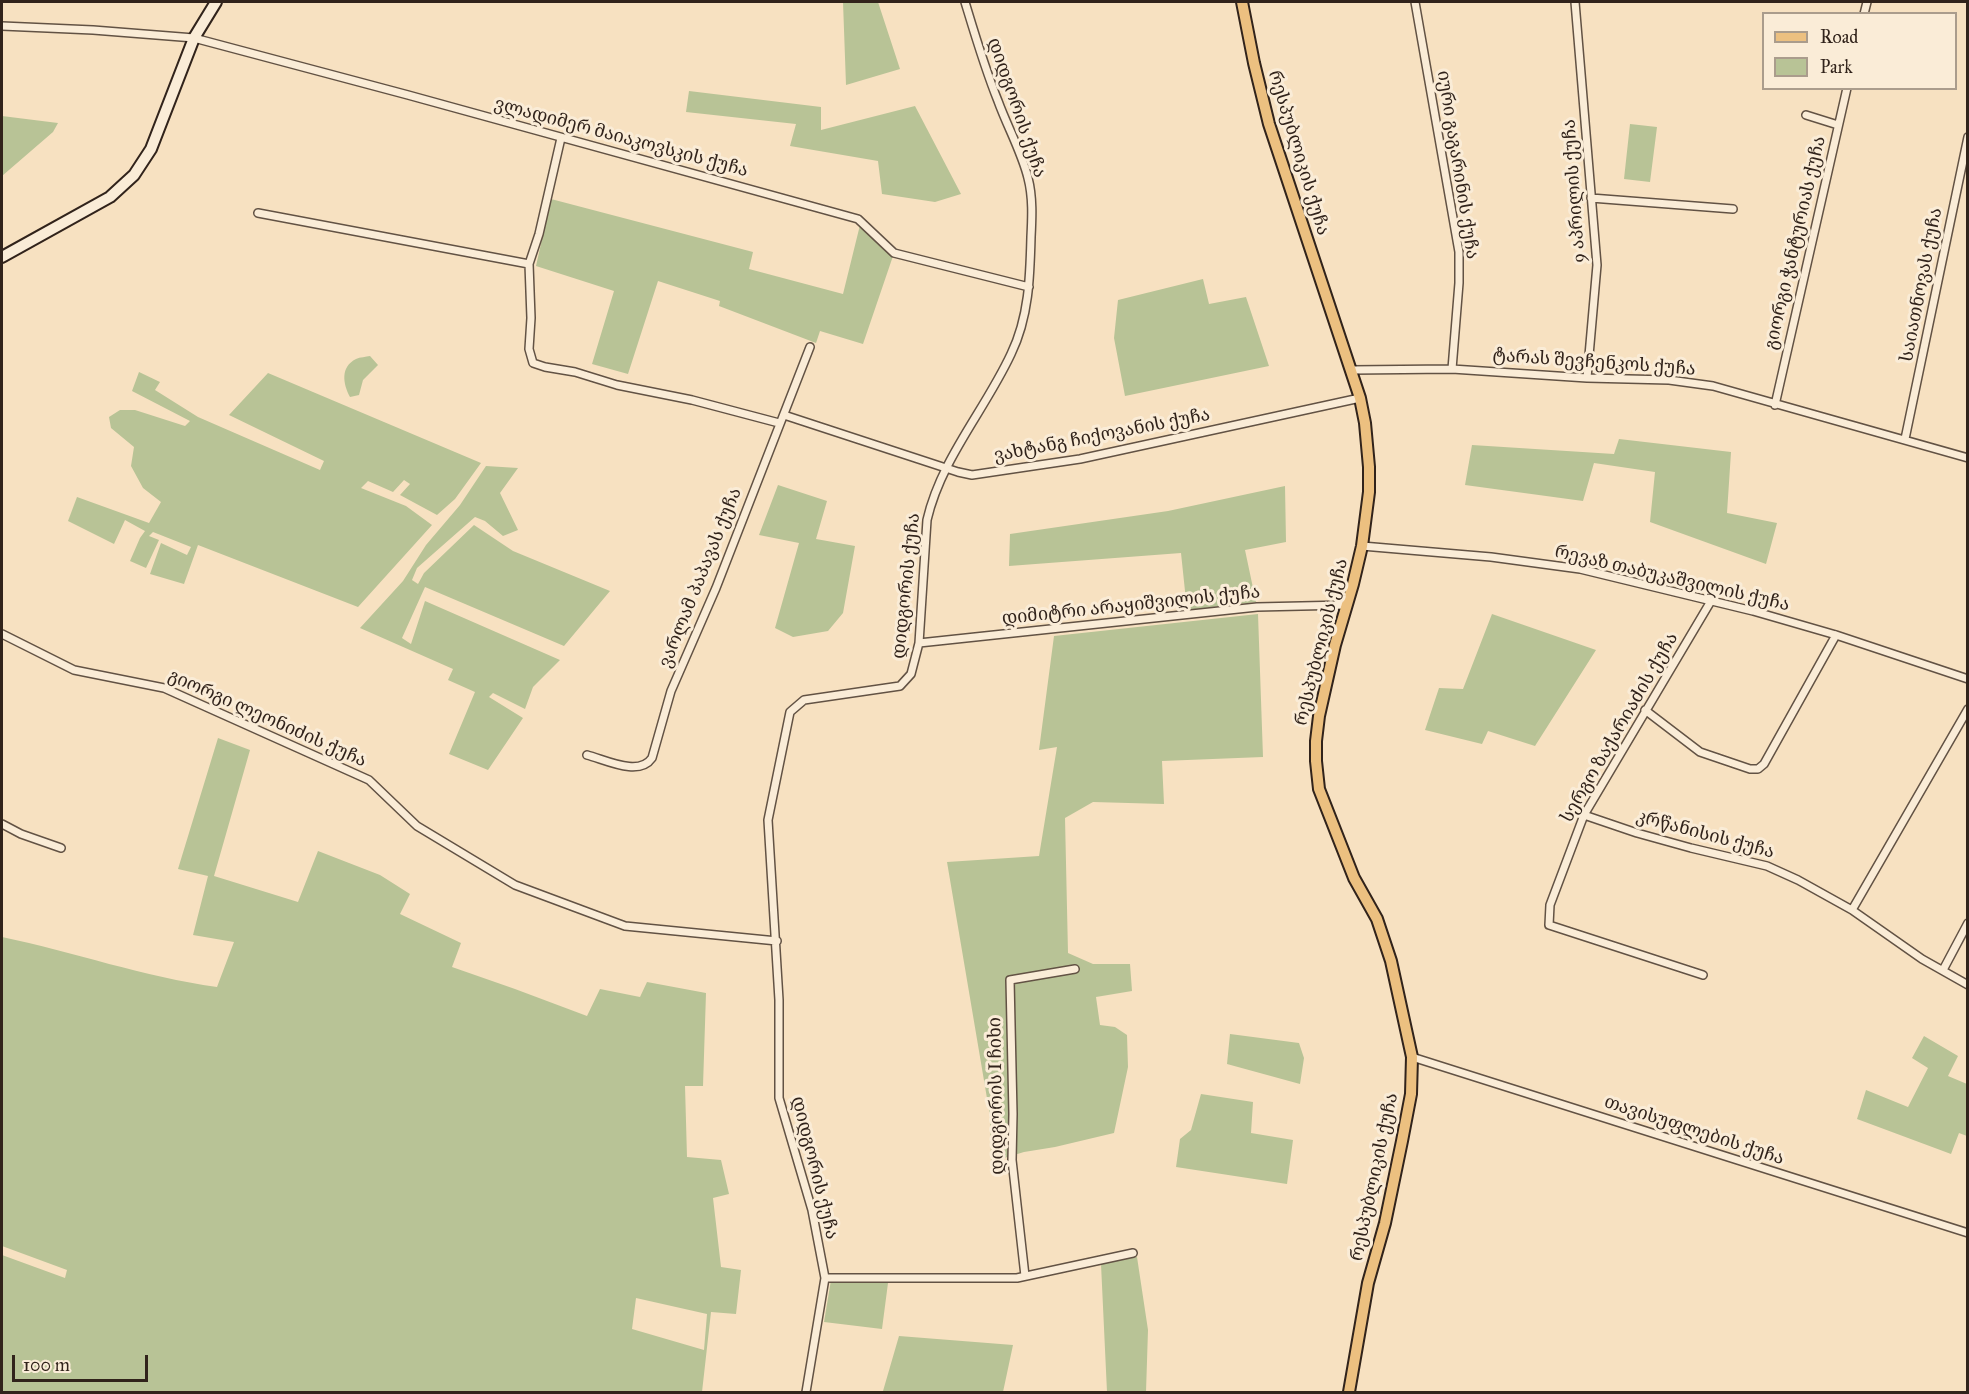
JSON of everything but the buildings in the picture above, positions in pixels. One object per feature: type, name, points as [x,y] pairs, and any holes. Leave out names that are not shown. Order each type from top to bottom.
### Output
[{"type":"main road","name":"რესპუბლიკის ქუჩა","points":[[1242,2],[1269,124],[1360,398],[1369,467],[1369,492],[1362,546],[1318,716],[1316,741],[1319,789],[1354,878],[1377,920],[1391,961],[1412,1056],[1411,1094],[1385,1223],[1368,1283],[1349,1392]]},
{"type":"street","points":[[2,258],[110,197],[134,175],[151,149],[194,38],[216,2]]},
{"type":"street","name":"დიდგორის ქუჩა","points":[[806,1392],[825,1278],[812,1209],[780,1098],[777,941],[768,820],[790,712],[804,700],[900,686],[911,674],[919,643],[927,520],[931,502],[946,468],[998,382],[1013,350],[1025,312],[1029,287],[1032,213],[1028,178],[985,67],[965,2]]},
{"type":"street","name":"იური გაგარინის ქუჩა","points":[[1415,2],[1459,252],[1459,283],[1452,369]]},
{"type":"street","name":"9 აპრილის ქუჩა","points":[[1575,2],[1597,265],[1587,378]]},
{"type":"street","name":"ვლადიმერ მაიაკოვსკის ქუჩა","points":[[2,26],[194,38],[858,219],[894,253],[1029,287]]},
{"type":"street","name":"გიორგი ჭანტურიას ქუჩა","points":[[1774,405],[1847,90]]},
{"type":"street","points":[[1806,115],[1838,125]]},
{"type":"street","name":"საიათნოვას ქუჩა","points":[[1905,439],[1968,137]]},
{"type":"street","points":[[561,138],[539,234],[529,264],[531,318],[529,349],[533,363],[779,423]]},
{"type":"street","points":[[1591,198],[1733,208]]},
{"type":"street","points":[[258,213],[529,264]]},
{"type":"street","name":"ვარლამ პაპავას ქუჩა","points":[[587,755],[638,768],[648,764],[652,758],[671,691],[716,588],[810,347]]},
{"type":"street","name":"ტარას შევჩენკოს ქუჩა","points":[[1352,370],[1452,369],[1587,378],[1669,380],[1713,386],[1968,458]]},
{"type":"street","name":"ვახტანგ ჩიქოვანის ქუჩა","points":[[784,415],[972,475],[1080,459],[1360,398]]},
{"type":"street","name":"რევაზ თაბუკაშვილის ქუჩა","points":[[1362,546],[1491,557],[1580,570],[1711,601],[1836,635],[1968,679]]},
{"type":"street","name":"სერგო ზაქარიაძის ქუჩა","points":[[1703,975],[1550,925],[1550,905],[1584,815],[1711,601]]},
{"type":"street","name":"დიმიტრი არაყიშვილის ქუჩა","points":[[919,643],[1257,607],[1346,605]]},
{"type":"street","name":"გიორგი ლეონიძის ქუჩა","points":[[2,634],[74,670],[164,687],[369,780],[417,826],[515,885],[625,926],[777,941]]},
{"type":"street","points":[[1645,710],[1700,752],[1750,769],[1758,768],[1764,764],[1836,635]]},
{"type":"street","points":[[1852,910],[1968,709]]},
{"type":"street","name":"კრწანისის ქუჩა","points":[[1584,815],[1636,833],[1767,866],[1798,880],[1852,910],[1922,959],[1968,985]]},
{"type":"street","points":[[2,824],[21,834],[61,848]]},
{"type":"street","points":[[1943,970],[1968,923]]},
{"type":"street","name":"დიდგორის I ჩიხი","points":[[1025,1276],[1012,1160],[1010,980],[1076,969]]},
{"type":"street","name":"თავისუფლების ქუჩა","points":[[1412,1056],[1968,1233]]},
{"type":"street","points":[[825,1278],[1017,1278],[1133,1253]]},
{"type":"green space","points":[[843,2],[878,2],[900,69],[846,85]]},
{"type":"green space","points":[[689,91],[821,107],[821,130],[915,106],[961,194],[935,202],[882,194],[878,161],[790,146],[796,124],[686,112]]},
{"type":"green space","points":[[2,116],[58,123],[53,132],[2,176]]},
{"type":"green space","points":[[1630,124],[1657,127],[1650,182],[1624,179]]},
{"type":"green space","points":[[551,199],[753,252],[749,269],[843,294],[860,225],[893,256],[863,344],[820,331],[816,343],[719,306],[720,301],[658,281],[628,374],[592,364],[614,291],[536,266]]},
{"type":"green space","points":[[1203,279],[1209,304],[1246,297],[1269,366],[1125,396],[1114,338],[1118,300]]},
{"type":"green space","points":[[370,356],[378,365],[363,380],[359,395],[350,397],[344,376],[347,366],[356,359]]},
{"type":"green space","points":[[139,372],[160,382],[155,390],[198,417],[320,470],[324,461],[229,415],[268,373],[481,463],[455,499],[437,515],[400,495],[410,484],[404,480],[393,492],[368,481],[361,488],[406,506],[432,525],[358,607],[198,545],[184,584],[150,574],[161,543],[187,555],[191,547],[153,532],[149,536],[159,540],[146,568],[130,561],[145,531],[125,520],[114,544],[68,521],[77,497],[149,523],[161,502],[143,488],[131,466],[134,447],[111,428],[109,417],[120,410],[135,410],[185,426],[190,421],[132,391]]},
{"type":"green space","points":[[1619,439],[1731,452],[1727,513],[1777,523],[1766,564],[1650,522],[1655,472],[1594,463],[1583,501],[1465,485],[1472,445],[1614,454]]},
{"type":"green space","points":[[486,466],[518,468],[500,493],[518,530],[503,536],[485,521],[475,517],[417,568],[412,580],[418,584],[424,573],[474,525],[513,551],[610,591],[564,646],[425,587],[402,638],[411,644],[425,601],[560,660],[533,687],[525,709],[493,693],[489,697],[523,718],[488,770],[449,754],[475,692],[448,680],[453,669],[360,628],[403,581],[426,545],[460,505]]},
{"type":"green space","points":[[778,485],[827,501],[816,539],[855,546],[843,613],[828,631],[793,637],[775,628],[799,543],[759,535]]},
{"type":"green space","points":[[1285,486],[1286,542],[1245,550],[1256,602],[1187,610],[1181,553],[1009,566],[1010,534],[1168,511]]},
{"type":"green space","points":[[1258,614],[1263,757],[1162,761],[1164,804],[1093,802],[1065,818],[1068,953],[1093,964],[1130,964],[1132,991],[1096,997],[1100,1025],[1115,1027],[1127,1035],[1128,1067],[1114,1133],[1024,1152],[991,1162],[990,1116],[947,862],[1039,856],[1057,747],[1039,750],[1054,636]]},
{"type":"green space","points":[[1492,614],[1596,650],[1535,746],[1488,731],[1482,744],[1425,730],[1439,688],[1463,689]]},
{"type":"green space","points":[[218,738],[250,750],[214,876],[298,902],[318,851],[380,875],[410,894],[400,914],[461,943],[452,967],[587,1016],[600,989],[640,997],[647,982],[706,993],[703,1086],[685,1086],[687,1157],[721,1160],[729,1194],[713,1198],[721,1267],[741,1270],[736,1314],[711,1312],[702,1392],[2,1392],[2,1255],[65,1278],[67,1270],[2,1246],[2,937],[136,971],[217,987],[234,942],[193,935],[208,876],[178,869]],"holes":[[[636,1298],[707,1314],[704,1350],[632,1329]]]},
{"type":"green space","points":[[1230,1034],[1299,1043],[1304,1058],[1300,1084],[1227,1064]]},
{"type":"green space","points":[[1924,1036],[1958,1056],[1948,1076],[1967,1084],[1967,1136],[1959,1133],[1951,1154],[1857,1119],[1866,1090],[1908,1107],[1928,1068],[1912,1058]]},
{"type":"green space","points":[[1201,1094],[1253,1102],[1251,1133],[1293,1140],[1287,1184],[1176,1167],[1180,1139],[1191,1130]]},
{"type":"green space","points":[[1137,1257],[1148,1330],[1146,1392],[1107,1392],[1101,1264]]},
{"type":"green space","points":[[831,1280],[888,1283],[882,1329],[824,1322]]},
{"type":"green space","points":[[899,1336],[1013,1345],[1003,1392],[883,1391]]}]
